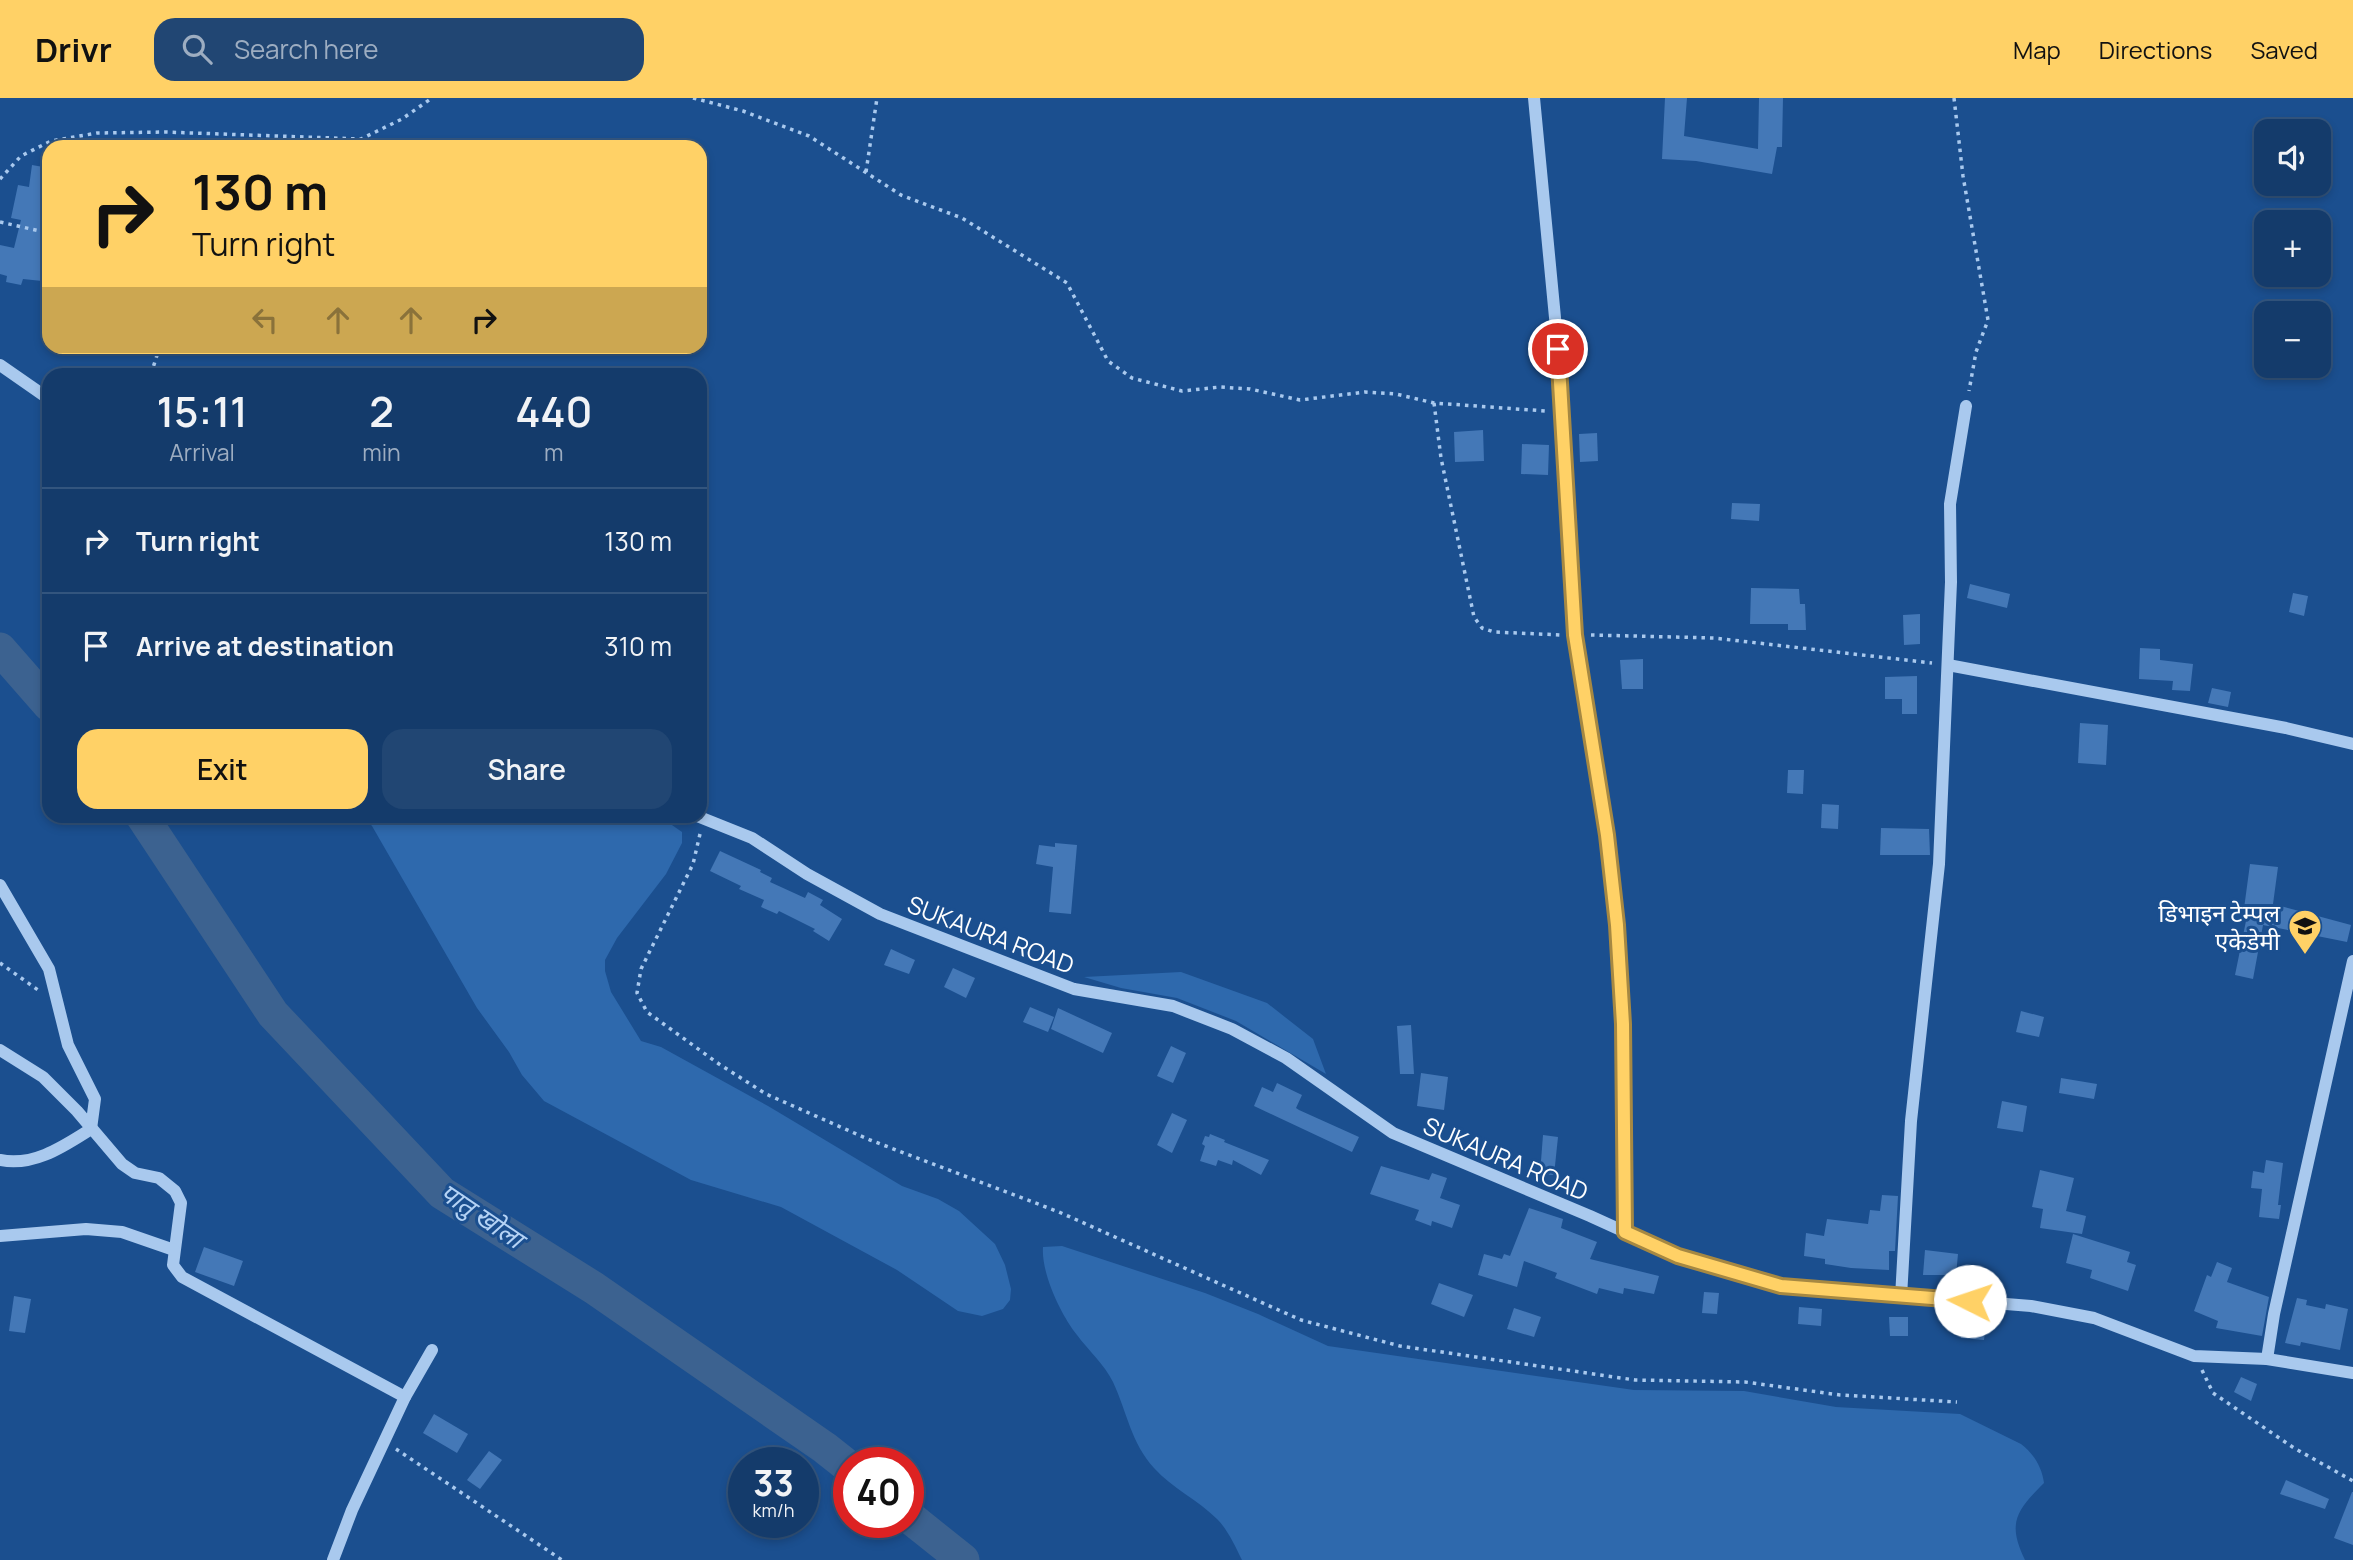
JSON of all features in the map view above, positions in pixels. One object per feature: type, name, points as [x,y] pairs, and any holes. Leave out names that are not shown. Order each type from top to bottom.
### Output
[{"type":"street","points":[[1534,98],[1556,328],[1575,635],[1607,835],[1617,925],[1623,1024],[1625,1232]]},
{"type":"street","points":[[0,365],[42,394]]},
{"type":"street","points":[[1901,1297],[1911,1121],[1939,864],[1951,582],[1950,504],[1966,406]]},
{"type":"street","points":[[1948,665],[2273,726],[2353,744]]},
{"type":"street","name":"SUKAURA ROAD","points":[[707,820],[752,838],[807,874],[880,914],[1074,989],[1173,1006],[1232,1028],[1286,1058],[1393,1133],[1678,1256],[1781,1286],[2031,1306],[2094,1318],[2194,1356],[2267,1359],[2353,1373]]},
{"type":"street","points":[[0,885],[48,969],[68,1045],[95,1099],[92,1129]]},
{"type":"street","points":[[2267,1359],[2274,1314],[2353,961]]},
{"type":"street","points":[[0,1050],[43,1077],[122,1164],[135,1173],[159,1178],[174,1191],[181,1203],[173,1265],[182,1277],[405,1397]]},
{"type":"street","points":[[0,1160],[13,1163],[53,1153],[92,1129]]},
{"type":"street","points":[[0,1236],[86,1229],[122,1232],[174,1250]]},
{"type":"street","points":[[334,1560],[352,1510],[405,1397],[432,1350]]},
{"type":"path","points":[[57,140],[97,133],[165,132],[361,139],[402,119],[432,98]]},
{"type":"path","points":[[693,98],[743,111],[809,136],[901,195],[962,218],[1067,283],[1108,361],[1132,378],[1182,391],[1220,387],[1250,389],[1300,400],[1366,392],[1395,394],[1434,403],[1562,412]]},
{"type":"path","points":[[866,173],[877,98]]},
{"type":"path","points":[[1954,98],[1963,176],[1988,320],[1976,352],[1966,406]]},
{"type":"path","points":[[0,178],[22,156],[42,146]]},
{"type":"path","points":[[0,222],[42,231]]},
{"type":"path","points":[[1434,403],[1441,458],[1474,617],[1482,628],[1494,632],[1714,638],[1948,665]]},
{"type":"path","points":[[699,823],[694,864],[641,969],[636,993],[647,1012],[766,1094],[870,1140],[1059,1212],[1301,1320],[1374,1340],[1635,1380],[1745,1382],[1840,1395],[1957,1402]]},
{"type":"path","points":[[0,963],[57,1004]]},
{"type":"path","points":[[2194,1356],[2213,1393],[2294,1448],[2353,1481]]},
{"type":"path","points":[[385,1441],[562,1560]]},
{"type":"shaded area","points":[[369,823],[669,823],[682,832],[682,843],[666,874],[617,938],[605,960],[611,992],[641,1041],[661,1047],[768,1106],[902,1186],[938,1199],[959,1211],[995,1244],[1005,1265],[1011,1289],[1010,1300],[1003,1309],[982,1316],[958,1311],[897,1270],[781,1207],[691,1180],[544,1101],[522,1075],[477,1008]]},
{"type":"shaded area","points":[[1181,972],[1267,1003],[1313,1039],[1326,1074],[1236,1021],[1177,998],[1121,988],[1084,977]]},
{"type":"shaded area","points":[[1062,1246],[1205,1293],[1328,1346],[1634,1390],[1744,1391],[1836,1407],[1960,1414],[2021,1444],[2039,1466],[2044,1483],[2017,1518],[2016,1536],[2025,1560],[1242,1560],[1228,1533],[1217,1519],[1161,1475],[1140,1448],[1109,1375],[1071,1327],[1053,1293],[1045,1269],[1043,1247]]},
{"type":"building","points":[[1665,98],[1687,98],[1684,136],[1758,149],[1759,98],[1783,98],[1782,147],[1777,147],[1772,174],[1696,161],[1662,159]]},
{"type":"building","points":[[32,165],[42,167],[42,281],[23,279],[21,285],[6,282],[7,276],[0,274],[0,245],[14,248],[21,220],[11,218],[18,185],[29,187]]},
{"type":"building","points":[[1483,430],[1484,461],[1455,462],[1454,432]]},
{"type":"building","points":[[1597,433],[1598,461],[1580,462],[1579,434]]},
{"type":"building","points":[[1522,444],[1549,445],[1548,475],[1521,474]]},
{"type":"building","points":[[1732,503],[1760,504],[1759,521],[1731,519]]},
{"type":"building","points":[[1970,584],[2010,594],[2007,608],[1967,598]]},
{"type":"building","points":[[1751,588],[1799,589],[1800,604],[1805,604],[1806,630],[1788,630],[1788,624],[1750,624]]},
{"type":"building","points":[[2293,593],[2308,596],[2304,616],[2289,612]]},
{"type":"building","points":[[1920,614],[1920,644],[1904,645],[1903,615]]},
{"type":"building","points":[[2140,648],[2160,649],[2160,660],[2193,664],[2190,691],[2172,690],[2173,681],[2139,679]]},
{"type":"building","points":[[1643,659],[1643,689],[1622,689],[1620,660]]},
{"type":"building","points":[[1917,676],[1917,714],[1902,714],[1902,699],[1885,699],[1885,677]]},
{"type":"building","points":[[2212,688],[2231,692],[2228,707],[2208,703]]},
{"type":"building","points":[[2080,723],[2108,725],[2106,765],[2078,763]]},
{"type":"building","points":[[1788,770],[1804,770],[1803,794],[1787,793]]},
{"type":"building","points":[[1822,804],[1839,805],[1838,829],[1821,828]]},
{"type":"building","points":[[1881,828],[1929,829],[1930,855],[1880,855]]},
{"type":"building","points":[[1055,843],[1077,845],[1071,914],[1049,912],[1053,867],[1036,864],[1039,845],[1055,847]]},
{"type":"building","points":[[720,851],[761,870],[760,872],[772,878],[770,882],[805,898],[808,892],[823,900],[820,905],[842,919],[829,941],[813,931],[815,929],[779,911],[777,914],[761,907],[764,900],[739,889],[741,886],[710,871]]},
{"type":"building","points":[[2250,864],[2278,867],[2273,904],[2351,925],[2347,942],[2263,925],[2253,979],[2235,975],[2247,916],[2243,916]]},
{"type":"building","points":[[891,949],[915,960],[909,974],[884,965]]},
{"type":"building","points":[[953,968],[975,978],[966,998],[944,987]]},
{"type":"building","points":[[1030,1007],[1054,1017],[1048,1032],[1023,1022]]},
{"type":"building","points":[[1058,1008],[1112,1033],[1103,1053],[1051,1029]]},
{"type":"building","points":[[2021,1011],[2044,1017],[2039,1037],[2016,1032]]},
{"type":"building","points":[[1411,1025],[1414,1074],[1400,1074],[1397,1026]]},
{"type":"building","points":[[1171,1046],[1186,1053],[1173,1083],[1157,1076]]},
{"type":"building","points":[[1421,1073],[1448,1077],[1444,1110],[1417,1106]]},
{"type":"building","points":[[2061,1078],[2097,1084],[2094,1099],[2059,1093]]},
{"type":"building","points":[[1277,1083],[1302,1095],[1296,1108],[1299,1110],[1359,1137],[1352,1152],[1254,1106],[1262,1087],[1273,1092]]},
{"type":"building","points":[[2002,1101],[2027,1106],[2023,1132],[1997,1128]]},
{"type":"building","points":[[1172,1113],[1187,1120],[1172,1153],[1157,1145]]},
{"type":"building","points":[[1210,1134],[1269,1160],[1261,1175],[1233,1160],[1232,1165],[1218,1160],[1216,1166],[1200,1161],[1205,1146],[1202,1144],[1205,1136],[1209,1137]]},
{"type":"building","points":[[1543,1135],[1558,1137],[1554,1175],[1540,1174]]},
{"type":"building","points":[[2266,1160],[2283,1163],[2279,1219],[2259,1217],[2262,1189],[2251,1188],[2253,1171],[2264,1173]]},
{"type":"building","points":[[1381,1166],[1429,1180],[1432,1173],[1447,1178],[1440,1198],[1460,1205],[1452,1228],[1432,1221],[1431,1226],[1415,1220],[1419,1210],[1370,1194]]},
{"type":"building","points":[[2040,1170],[2074,1178],[2066,1211],[2086,1216],[2082,1234],[2040,1228],[2043,1209],[2032,1207]]},
{"type":"building","points":[[1882,1195],[1898,1196],[1895,1251],[1889,1251],[1889,1270],[1825,1264],[1825,1259],[1804,1256],[1806,1233],[1824,1236],[1827,1219],[1868,1224],[1870,1210],[1880,1211]]},
{"type":"building","points":[[1529,1208],[1563,1219],[1561,1228],[1597,1242],[1590,1259],[1659,1276],[1654,1294],[1624,1288],[1623,1294],[1599,1288],[1597,1294],[1555,1278],[1557,1273],[1524,1261],[1517,1287],[1478,1275],[1484,1254],[1502,1259],[1504,1254],[1510,1256]]},
{"type":"building","points":[[2073,1234],[2130,1252],[2127,1262],[2136,1265],[2128,1291],[2090,1278],[2092,1270],[2066,1263]]},
{"type":"building","points":[[204,1247],[243,1261],[234,1286],[195,1272]]},
{"type":"building","points":[[1925,1250],[1958,1254],[1956,1275],[1923,1275]]},
{"type":"building","points":[[2217,1262],[2232,1268],[2227,1282],[2269,1297],[2262,1336],[2216,1328],[2218,1321],[2194,1311],[2207,1275],[2211,1277]]},
{"type":"building","points":[[1439,1283],[1473,1295],[1464,1317],[1431,1304]]},
{"type":"building","points":[[1704,1292],[1719,1293],[1717,1314],[1702,1313]]},
{"type":"building","points":[[14,1296],[31,1299],[25,1333],[9,1331]]},
{"type":"building","points":[[2297,1298],[2307,1300],[2306,1305],[2325,1309],[2326,1304],[2348,1309],[2340,1350],[2301,1342],[2300,1346],[2285,1343]]},
{"type":"building","points":[[1799,1307],[1822,1309],[1821,1326],[1798,1324]]},
{"type":"building","points":[[1514,1308],[1541,1317],[1534,1337],[1507,1329]]},
{"type":"building","points":[[1889,1317],[1908,1317],[1908,1336],[1890,1336]]},
{"type":"building","points":[[1963,1320],[1986,1323],[1984,1340],[1961,1338]]},
{"type":"building","points":[[2241,1377],[2257,1384],[2251,1401],[2234,1392]]},
{"type":"building","points":[[434,1414],[468,1434],[457,1453],[423,1433]]},
{"type":"building","points":[[489,1451],[502,1460],[480,1489],[467,1480]]},
{"type":"building","points":[[2286,1480],[2329,1499],[2325,1509],[2280,1494]]},
{"type":"building","points":[[2353,1492],[2353,1545],[2334,1538]]},
{"type":"waterway","name":"पातु खोला","points":[[0,649],[42,697]]},
{"type":"waterway","name":"पातु खोला","points":[[147,823],[273,1014],[442,1193],[594,1288],[833,1454]]},
{"type":"waterway","name":"पातु खोला","points":[[924,1529],[963,1560]]},
{"type":"place","name":"डिभाइन टेम्पल एकेडेमी","points":[[2305,956]]},
{"type":"route","points":[[1558,349],[1575,635],[1607,835],[1617,925],[1623,1024],[1625,1232],[1678,1256],[1781,1286],[1970,1301]]}]
